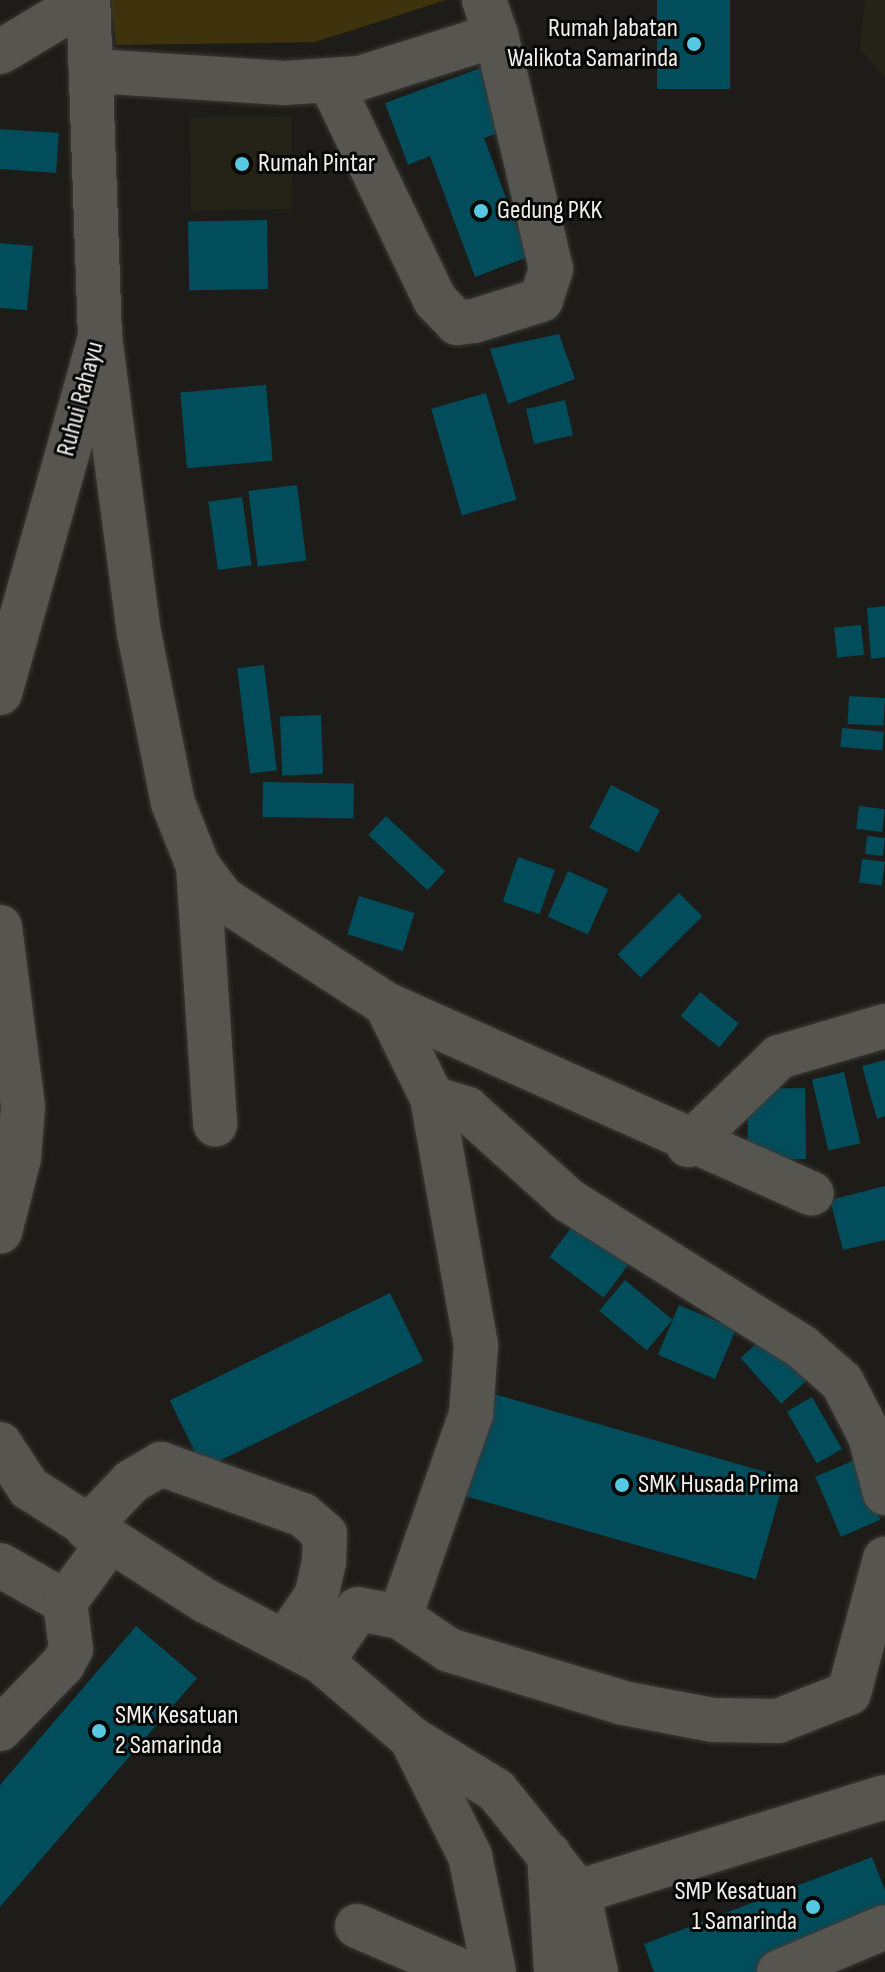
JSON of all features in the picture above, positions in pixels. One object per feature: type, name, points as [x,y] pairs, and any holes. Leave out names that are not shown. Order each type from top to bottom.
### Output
[{"type":"street","points":[[0,52],[88,0]]},
{"type":"street","name":"Ruhui Rahayu","points":[[0,693],[100,337],[94,71],[88,0]]},
{"type":"street","points":[[94,71],[331,83],[490,18],[551,269],[541,300],[474,321],[457,323],[435,300],[331,83]]},
{"type":"street","points":[[100,337],[139,633],[173,803],[198,866],[223,899],[269,935],[386,1004],[688,1145],[812,1194]]},
{"type":"street","points":[[198,866],[215,1124]]},
{"type":"street","points":[[0,927],[23,1107],[19,1158],[0,1232]]},
{"type":"street","points":[[386,1004],[432,1098],[476,1345],[467,1429],[400,1617]]},
{"type":"street","points":[[688,1145],[779,1057],[885,1026]]},
{"type":"street","points":[[432,1098],[467,1109],[568,1200],[802,1347],[842,1382],[870,1436],[885,1493]]},
{"type":"street","points":[[0,1444],[29,1488],[98,1535],[304,1651],[411,1738],[496,1790],[578,1892],[596,1972]]},
{"type":"street","points":[[0,1729],[71,1649],[65,1602],[98,1535],[132,1481],[161,1464],[303,1515],[325,1534],[324,1562],[304,1651]]},
{"type":"street","points":[[304,1651],[349,1613],[400,1617],[449,1650],[623,1703],[713,1720],[778,1721],[867,1698],[885,1559]]},
{"type":"street","points":[[0,1565],[65,1602]]},
{"type":"street","points":[[411,1738],[438,1780],[470,1856],[494,1972]]},
{"type":"street","points":[[578,1892],[885,1797]]},
{"type":"street","points":[[549,1854],[556,1972]]},
{"type":"street","points":[[357,1926],[464,1972]]},
{"type":"street","points":[[779,1972],[885,1927]]},
{"type":"shaded area","points":[[111,0],[446,0],[315,42],[116,45]]},
{"type":"shaded area","points":[[865,0],[885,0],[885,78],[860,50]]},
{"type":"shaded area","name":"Rumah Pintar","points":[[291,116],[293,209],[192,211],[190,118]]},
{"type":"building","name":"Rumah Jabatan Walikota Samarinda","points":[[657,0],[730,0],[730,89],[657,89]]},
{"type":"building","name":"Gedung PKK","points":[[486,66],[509,129],[484,138],[528,257],[475,277],[430,156],[408,165],[385,103]]},
{"type":"building","points":[[0,129],[59,133],[56,173],[0,169]]},
{"type":"building","points":[[267,220],[268,289],[189,290],[188,221]]},
{"type":"building","points":[[0,243],[33,246],[27,310],[0,308]]},
{"type":"building","points":[[559,334],[575,379],[508,404],[490,349]]},
{"type":"building","points":[[266,385],[273,461],[187,468],[180,392]]},
{"type":"building","points":[[486,393],[517,500],[462,515],[431,409]]},
{"type":"building","points":[[565,400],[573,435],[534,444],[526,409]]},
{"type":"building","points":[[297,485],[306,560],[258,566],[248,491]]},
{"type":"building","points":[[242,497],[252,565],[218,570],[208,502]]},
{"type":"building","points":[[885,606],[885,657],[871,659],[867,608]]},
{"type":"building","points":[[861,625],[864,655],[837,658],[834,628]]},
{"type":"building","points":[[264,665],[277,770],[250,774],[237,668]]},
{"type":"building","points":[[849,696],[885,698],[883,726],[848,724]]},
{"type":"building","points":[[321,715],[323,774],[282,775],[280,716]]},
{"type":"building","points":[[842,728],[884,732],[882,751],[840,747]]},
{"type":"building","points":[[263,782],[354,784],[353,819],[262,817]]},
{"type":"building","points":[[611,785],[660,810],[638,853],[589,828]]},
{"type":"building","points":[[859,806],[885,809],[882,832],[856,829]]},
{"type":"building","points":[[386,816],[445,871],[428,890],[368,835]]},
{"type":"building","points":[[867,836],[885,838],[883,856],[865,854]]},
{"type":"building","points":[[518,857],[555,870],[540,914],[503,901]]},
{"type":"building","points":[[862,859],[885,862],[882,886],[859,883]]},
{"type":"building","points":[[568,871],[608,889],[588,935],[548,917]]},
{"type":"building","points":[[679,893],[702,916],[641,978],[617,955]]},
{"type":"building","points":[[359,896],[414,913],[403,951],[347,934]]},
{"type":"building","points":[[700,992],[739,1023],[719,1048],[680,1016]]},
{"type":"building","points":[[885,1060],[885,1116],[877,1119],[862,1066]]},
{"type":"building","points":[[844,1072],[860,1143],[828,1151],[812,1079]]},
{"type":"building","points":[[805,1088],[806,1159],[748,1160],[747,1089]]},
{"type":"building","points":[[885,1186],[885,1240],[843,1250],[830,1200]]},
{"type":"building","points":[[577,1220],[631,1261],[604,1298],[549,1257]]},
{"type":"building","points":[[625,1280],[672,1320],[647,1350],[599,1311]]},
{"type":"building","points":[[390,1293],[423,1361],[203,1469],[170,1400]]},
{"type":"building","points":[[679,1305],[736,1329],[715,1379],[658,1355]]},
{"type":"building","points":[[765,1336],[806,1381],[781,1403],[740,1358]]},
{"type":"building","name":"SMK Husada Prima","points":[[487,1392],[785,1477],[756,1579],[458,1494]]},
{"type":"building","points":[[812,1397],[842,1449],[817,1463],[787,1412]]},
{"type":"building","points":[[855,1460],[880,1520],[841,1537],[815,1477]]},
{"type":"building","name":"SMK Kesatuan 2 Samarinda","points":[[136,1626],[197,1678],[0,1907],[0,1785]]},
{"type":"building","name":"SMP Kesatuan 1 Samarinda","points":[[872,1857],[885,1890],[885,1923],[758,1972],[654,1972],[644,1944]]},
{"type":"place","name":"Rumah Jabatan Walikota Samarinda","points":[[694,44]]},
{"type":"place","name":"Rumah Pintar","points":[[242,164]]},
{"type":"place","name":"Gedung PKK","points":[[481,211]]},
{"type":"place","name":"SMK Husada Prima","points":[[622,1485]]},
{"type":"place","name":"SMK Kesatuan 2 Samarinda","points":[[99,1731]]},
{"type":"place","name":"SMP Kesatuan 1 Samarinda","points":[[813,1907]]}]
